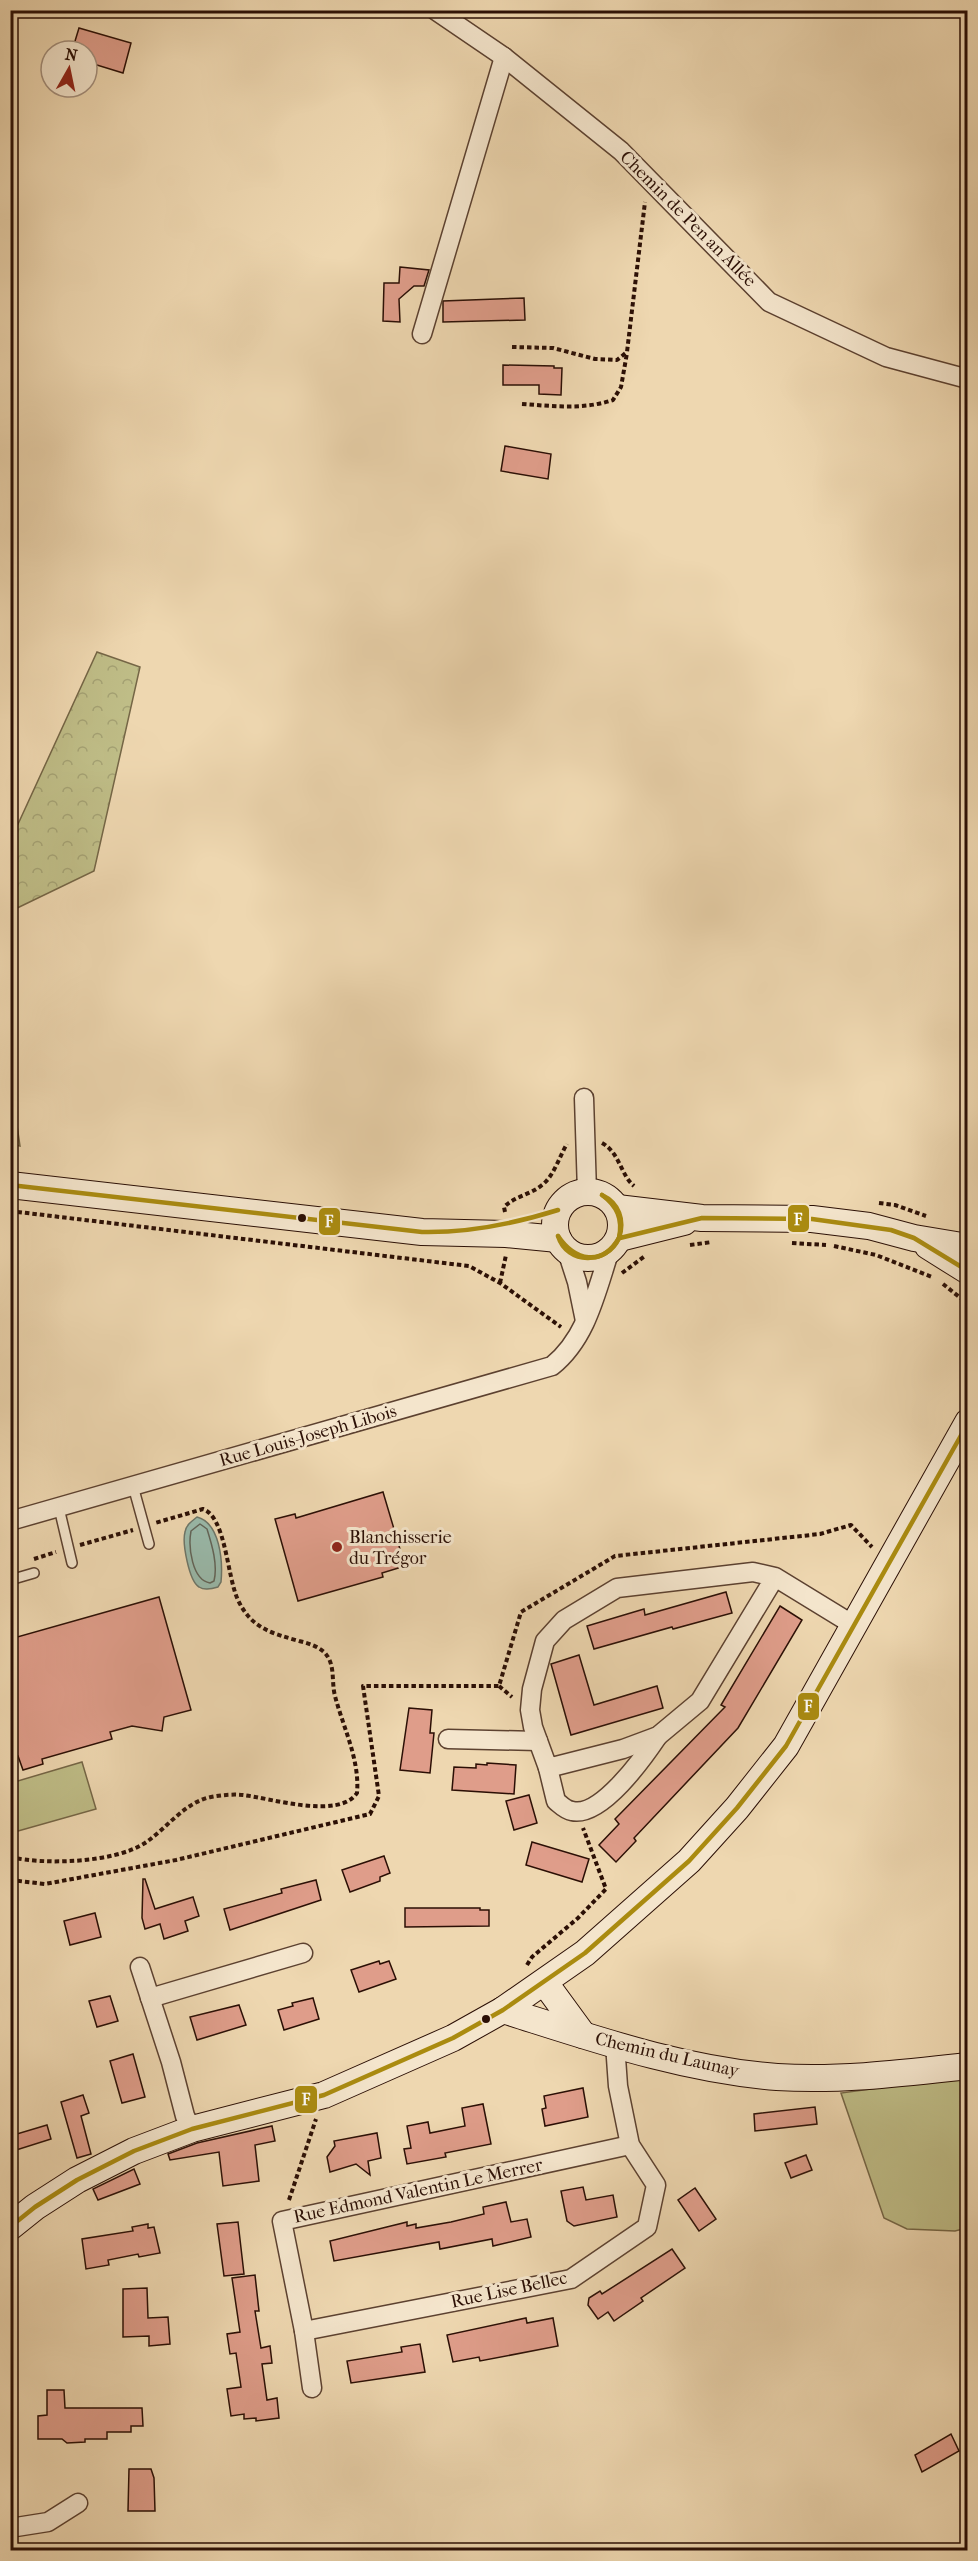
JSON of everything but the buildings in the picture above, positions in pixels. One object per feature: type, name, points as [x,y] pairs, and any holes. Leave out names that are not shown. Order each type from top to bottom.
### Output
[{"type":"street","name":"Chemin de Pen an Allée","points":[[435,10],[504,57],[621,150],[769,302],[886,357],[968,379]]},
{"type":"street","points":[[422,334],[504,57]]},
{"type":"street","points":[[584,1098],[587,1192]]},
{"type":"street","points":[[10,1185],[370,1227],[459,1233],[506,1229],[558,1210]]},
{"type":"street","points":[[585,1321],[577,1282],[554,1225],[558,1210],[568,1198],[587,1192],[607,1197],[617,1208],[621,1217],[615,1244]]},
{"type":"street","points":[[617,1208],[702,1218],[813,1219],[869,1226],[915,1238],[968,1247]]},
{"type":"street","points":[[506,1229],[562,1245],[584,1258],[602,1256],[615,1244],[702,1218]]},
{"type":"street","points":[[915,1238],[968,1271]]},
{"type":"street","name":"Rue Louis-Joseph Libois","points":[[10,1521],[552,1366],[566,1354],[585,1321],[615,1244]]},
{"type":"street","points":[[10,2227],[35,2207],[77,2180],[134,2151],[192,2129],[324,2095],[453,2038],[503,2010],[535,1978],[585,1953],[689,1861],[737,1808],[786,1746],[968,1422]]},
{"type":"street","points":[[775,1577],[700,1701],[658,1736],[637,1767],[597,1806],[573,1812],[556,1801],[530,1710],[532,1689],[545,1641],[564,1620],[617,1588],[753,1572],[775,1577],[855,1626]]},
{"type":"street","points":[[548,1767],[623,1749],[658,1736]]},
{"type":"street","points":[[448,1740],[538,1741]]},
{"type":"street","points":[[150,1998],[303,1953]]},
{"type":"street","points":[[140,1967],[185,2116],[192,2129]]},
{"type":"street","points":[[535,1978],[583,2035]]},
{"type":"street","name":"Chemin du Launay","points":[[503,2010],[615,2044],[717,2069],[777,2077],[874,2076],[968,2066]]},
{"type":"street","points":[[615,2044],[618,2086],[630,2145]]},
{"type":"street","name":"Rue Edmond Valentin Le Merrer","points":[[312,2388],[304,2331],[282,2221],[630,2145]]},
{"type":"street","name":"Rue Lise Bellec","points":[[304,2331],[571,2279],[647,2228],[656,2185],[630,2145]]},
{"type":"street","points":[[10,2528],[48,2522],[78,2503]]},
{"type":"lane","points":[[133,1486],[148,1544]]},
{"type":"lane","points":[[59,1508],[72,1563]]},
{"type":"lane","points":[[10,1580],[34,1573]]},
{"type":"path","points":[[522,404],[564,407],[594,406],[613,400],[621,387],[648,178]]},
{"type":"path","points":[[512,347],[553,348],[595,359],[617,360],[627,352]]},
{"type":"path","points":[[500,1283],[508,1246],[504,1207],[512,1199],[542,1185],[553,1172],[568,1143],[585,1138]]},
{"type":"path","points":[[10,1857],[49,1863],[101,1857],[131,1849],[143,1844],[194,1802],[213,1796],[243,1795],[296,1805],[324,1806],[346,1802],[357,1793],[357,1775],[334,1693],[331,1664],[325,1653],[310,1644],[264,1630],[249,1618],[232,1587],[221,1533],[209,1511],[203,1509],[30,1560]]},
{"type":"path","points":[[10,1880],[45,1884],[176,1860],[370,1814],[378,1796],[363,1686],[499,1686],[521,1612],[615,1556],[820,1534],[850,1525],[877,1552]]},
{"type":"path","points":[[535,1978],[532,1957],[578,1918],[606,1889],[585,1831],[573,1812]]},
{"type":"path","points":[[282,2221],[324,2095]]},
{"type":"green space","points":[[97,652],[140,667],[94,871],[11,911],[11,834],[13,835]]},
{"type":"green space","points":[[11,1102],[14,1105],[20,1146],[11,1144]]},
{"type":"green space","points":[[82,1762],[96,1809],[11,1833],[11,1783]]},
{"type":"green space","points":[[967,2076],[967,2228],[955,2231],[907,2229],[884,2218],[841,2093]]},
{"type":"water","points":[[197,1517],[211,1527],[220,1554],[221,1582],[218,1587],[211,1589],[201,1588],[195,1583],[187,1561],[185,1532],[188,1525]]},
{"type":"transit line","name":"F","points":[[10,1185],[422,1232],[491,1227],[558,1210]]},
{"type":"transit line","name":"F","points":[[602,1195],[613,1203],[619,1213],[621,1219],[619,1238]]},
{"type":"transit line","name":"F","points":[[602,1195],[618,1213],[619,1238]]},
{"type":"transit line","name":"F","points":[[620,1238],[702,1218],[812,1219],[891,1230],[914,1238],[968,1271]]},
{"type":"transit line","name":"F","points":[[558,1236],[572,1251],[588,1257],[597,1257],[605,1253],[619,1238]]},
{"type":"transit line","name":"F","points":[[558,1236],[563,1246],[570,1252],[587,1258],[606,1253],[619,1238]]},
{"type":"transit line","name":"F","points":[[10,2227],[35,2207],[77,2180],[134,2151],[192,2129],[324,2095],[453,2038],[503,2010],[585,1953],[689,1861],[737,1808],[786,1746],[968,1423]]},
{"type":"place","name":"Blanchisserie du Trégor","points":[[337,1547]]}]
